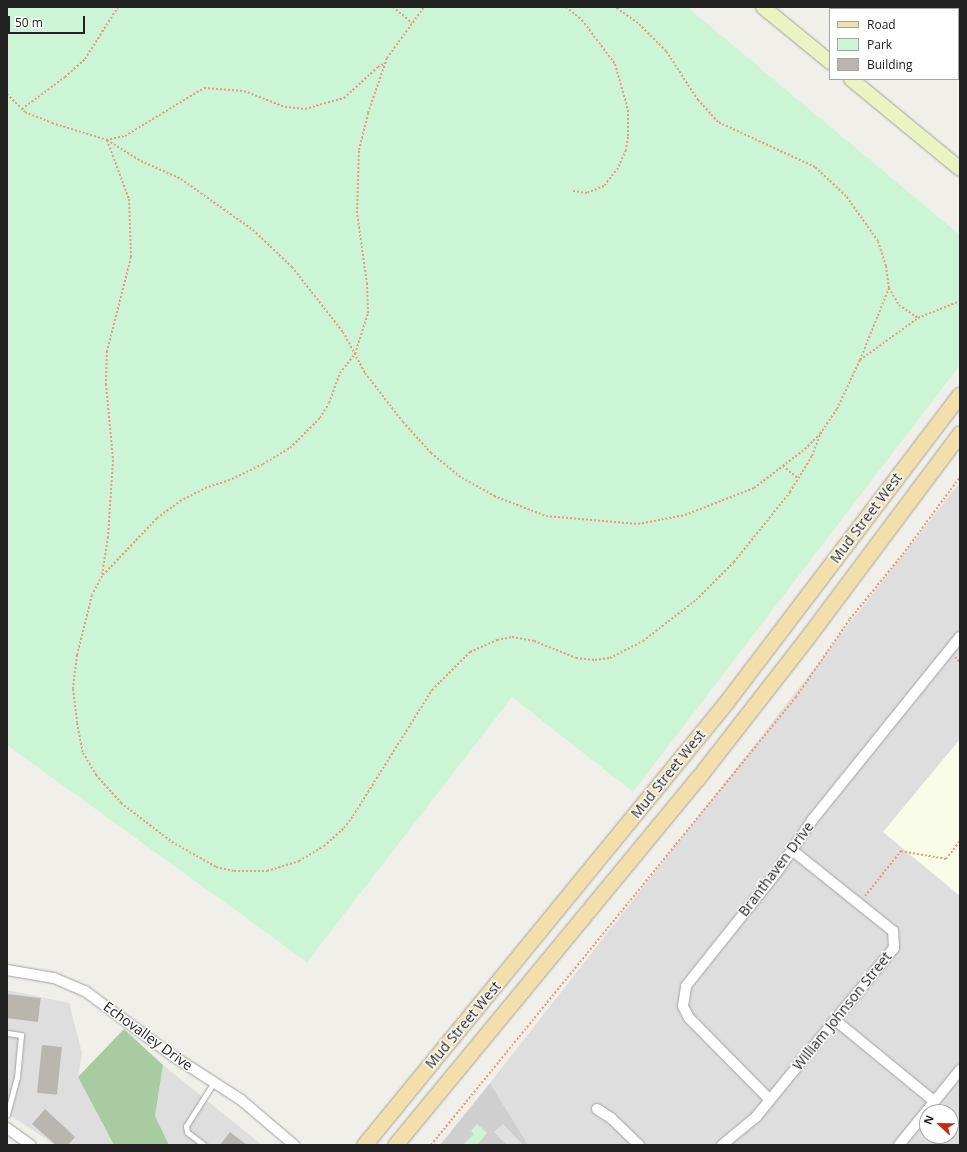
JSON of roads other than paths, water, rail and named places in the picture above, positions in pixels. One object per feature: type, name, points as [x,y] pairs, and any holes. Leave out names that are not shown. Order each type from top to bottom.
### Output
[{"type":"main road","name":"Mud Street West","points":[[364,1145],[724,705],[960,394]]},
{"type":"main road","name":"Mud Street West","points":[[395,1145],[697,778],[806,639],[960,433]]},
{"type":"street","points":[[763,7],[829,61]]},
{"type":"street","points":[[852,80],[960,169]]},
{"type":"street","name":"Branthaven Drive","points":[[770,1100],[689,1018],[683,1006],[684,993],[696,971],[777,872],[813,819],[960,637]]},
{"type":"street","name":"William Johnson Street","points":[[722,1145],[756,1117],[894,948],[893,931],[792,850]]},
{"type":"street","name":"Echovalley Drive","points":[[7,970],[54,978],[85,991],[104,1003],[148,1039],[240,1099],[294,1145]]},
{"type":"street","points":[[835,1020],[934,1102]]},
{"type":"street","points":[[899,1145],[960,1070]]},
{"type":"street","points":[[597,1109],[611,1118],[639,1145]]},
{"type":"street","points":[[7,1128],[30,1145]]},
{"type":"lane","points":[[7,1033],[21,1035],[17,1076],[7,1115]]},
{"type":"lane","points":[[204,1145],[187,1132],[186,1126],[214,1082]]}]
